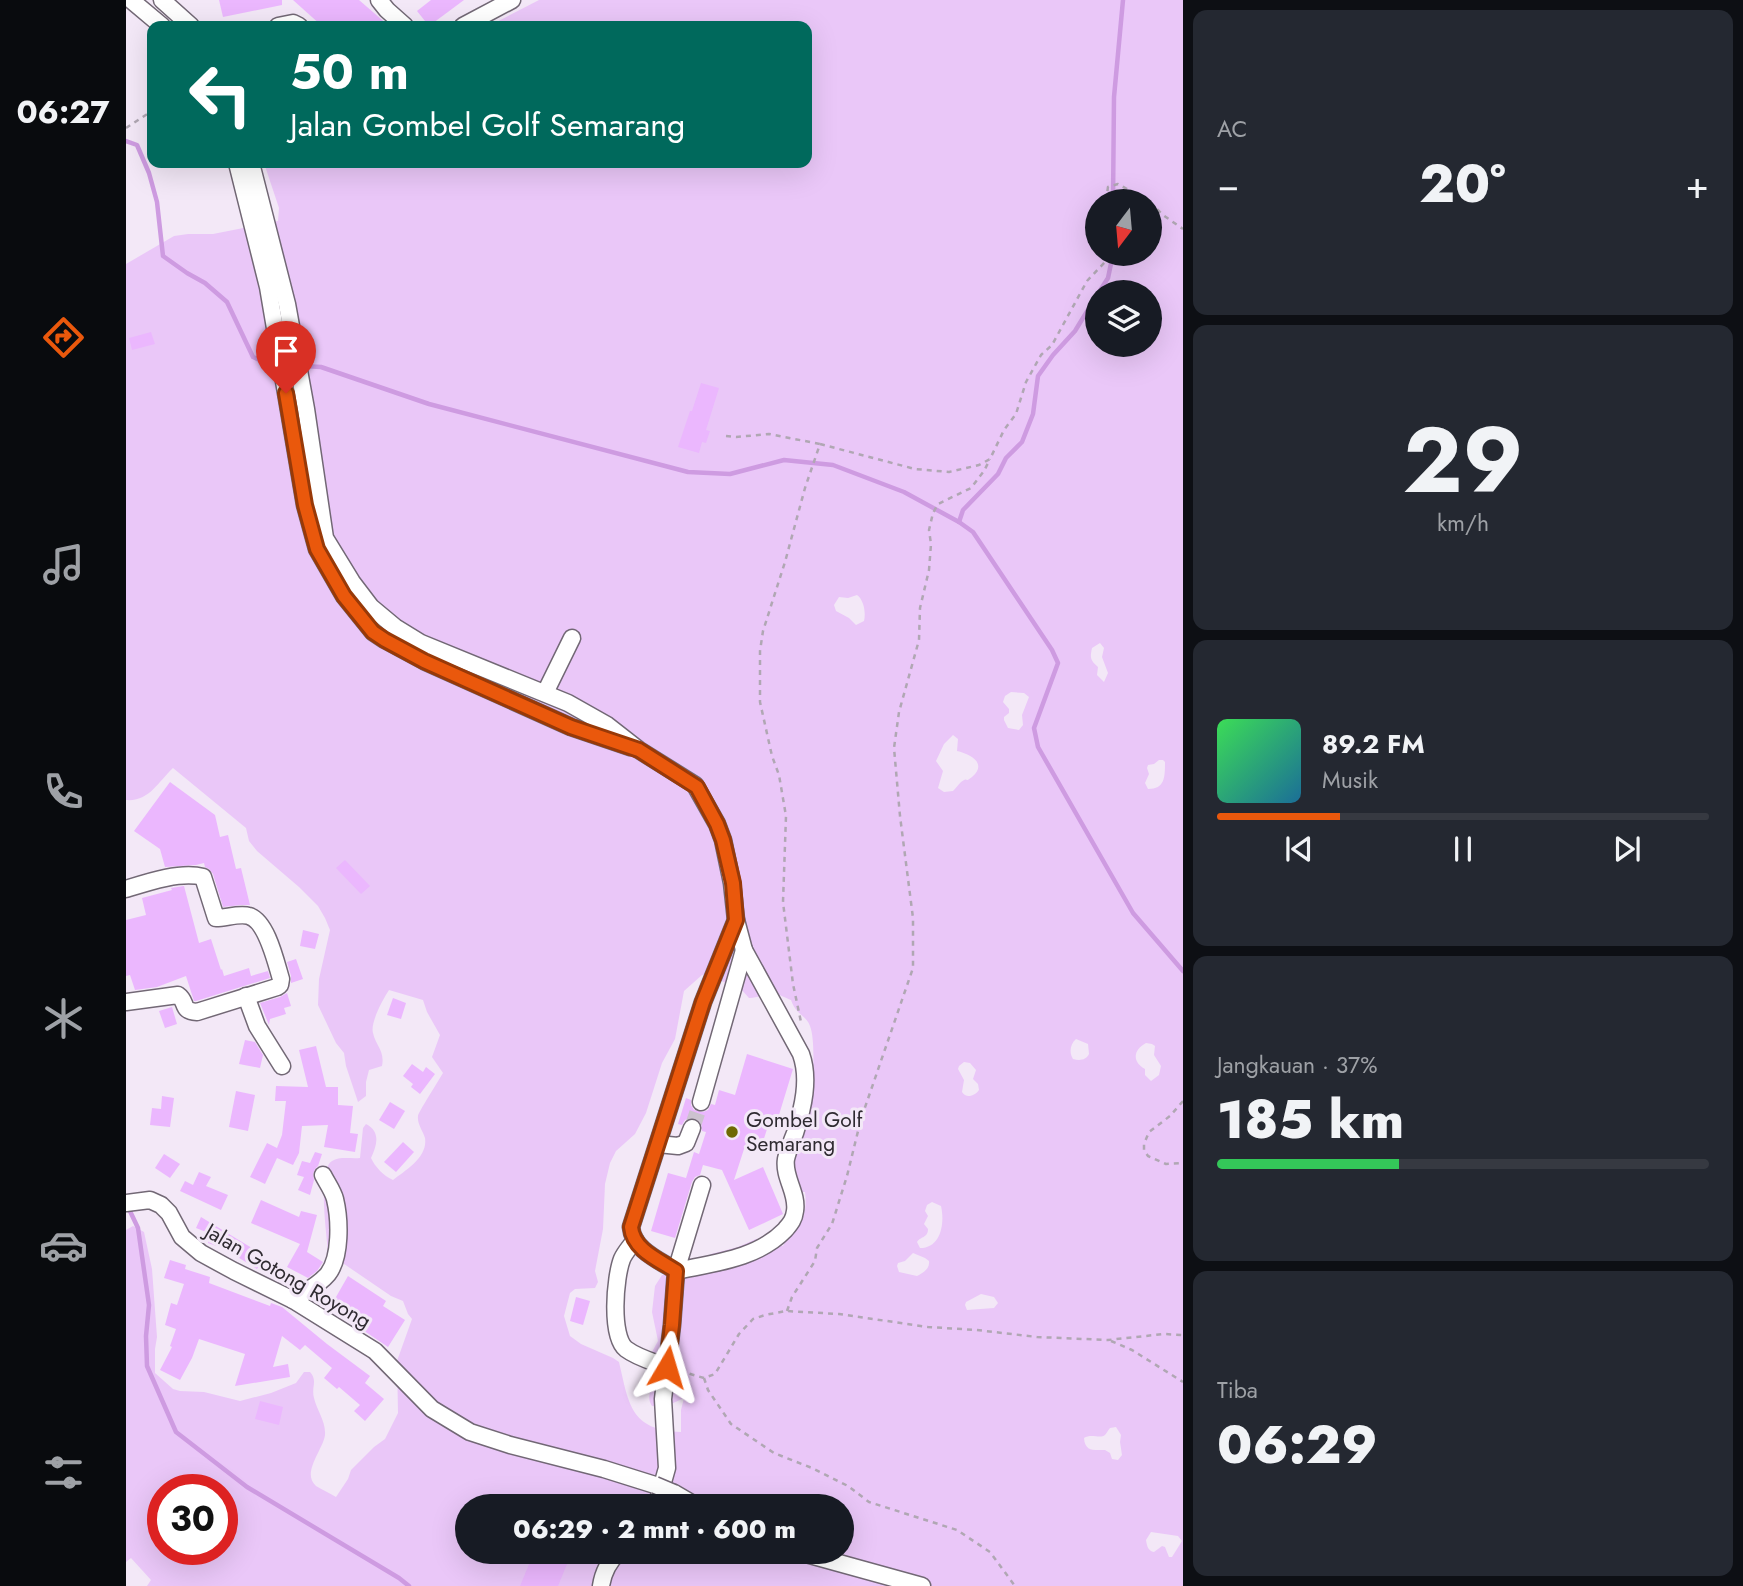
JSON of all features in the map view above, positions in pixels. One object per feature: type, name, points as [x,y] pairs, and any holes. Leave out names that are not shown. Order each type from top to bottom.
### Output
[{"type":"street","points":[[131,0],[156,21]]},
{"type":"street","points":[[162,0],[185,21]]},
{"type":"street","points":[[379,0],[399,21]]},
{"type":"street","points":[[472,21],[512,0]]},
{"type":"street","points":[[238,168],[317,476],[325,538],[366,612],[373,632],[424,661],[571,727],[639,750]]},
{"type":"street","points":[[252,168],[278,263],[289,361]]},
{"type":"street","points":[[366,612],[422,643],[568,703],[607,725],[639,750],[695,785],[717,824],[733,883],[736,920],[744,950],[804,1063],[805,1080],[800,1117],[786,1159],[795,1199],[795,1212],[793,1221],[759,1249],[717,1263],[676,1271],[648,1253],[635,1240],[631,1227],[703,1002],[736,920]]},
{"type":"street","points":[[545,693],[572,638]]},
{"type":"street","points":[[513,700],[520,683]]},
{"type":"street","points":[[126,889],[184,875],[203,877],[216,918],[245,915],[252,917],[260,925],[268,939],[281,983],[277,987],[197,1012],[186,1009],[178,995],[126,1002]]},
{"type":"street","points":[[701,1102],[744,950]]},
{"type":"street","points":[[246,996],[257,1026],[282,1066]]},
{"type":"street","points":[[680,1075],[706,1082]]},
{"type":"street","points":[[658,1144],[678,1146],[686,1143],[692,1128]]},
{"type":"street","points":[[293,1300],[327,1276],[337,1255],[335,1198],[323,1175]]},
{"type":"street","points":[[660,1494],[667,1468],[663,1399],[676,1271],[702,1185]]},
{"type":"street","name":"Jalan Gotong Royong","points":[[126,1203],[150,1200],[166,1208],[182,1237],[201,1253],[293,1300],[375,1351],[432,1409],[470,1432],[604,1469],[676,1494]]},
{"type":"street","points":[[177,1227],[173,1240],[176,1245],[196,1262],[226,1276]]},
{"type":"street","points":[[635,1240],[622,1258],[616,1293],[615,1325],[624,1348],[641,1358],[667,1367]]},
{"type":"street","points":[[601,1586],[609,1564]]},
{"type":"street","points":[[842,1564],[922,1586]]},
{"type":"path","points":[[126,128],[147,114]]},
{"type":"path","points":[[1108,189],[1118,184],[1127,189]]},
{"type":"path","points":[[1162,214],[1183,229]]},
{"type":"path","points":[[787,1311],[792,1297],[815,1261],[817,1248],[832,1224],[861,1119],[914,968],[913,918],[894,748],[900,712],[919,640],[920,608],[929,570],[929,530],[933,513],[938,504],[971,488],[984,471],[1004,430],[1016,414],[1024,387],[1041,355],[1052,345],[1087,281],[1101,266]]},
{"type":"path","points":[[726,436],[769,434],[820,444],[915,469],[949,472],[979,465],[989,459]]},
{"type":"path","points":[[801,1024],[783,902],[786,816],[779,775],[760,702],[760,651],[820,444]]},
{"type":"path","points":[[1183,1101],[1170,1116],[1149,1132],[1144,1144],[1148,1156],[1166,1164],[1183,1163]]},
{"type":"path","points":[[667,1367],[704,1378],[715,1374],[739,1334],[753,1319],[787,1311],[839,1314],[928,1327],[1037,1337],[1108,1340],[1164,1334],[1183,1335]]},
{"type":"path","points":[[1108,1340],[1132,1350],[1183,1382]]},
{"type":"path","points":[[704,1378],[708,1390],[731,1424],[774,1454],[812,1468],[848,1486],[869,1502],[957,1530],[990,1552],[1015,1586]]},
{"type":"shaded area","points":[[539,0],[1183,0],[1183,1586],[147,1586],[151,1580],[131,1558],[126,1562],[126,1230],[133,1226],[144,1232],[152,1269],[157,1337],[155,1373],[173,1389],[204,1392],[240,1401],[296,1383],[304,1372],[310,1372],[314,1378],[314,1398],[325,1430],[312,1468],[312,1481],[336,1497],[351,1470],[385,1439],[398,1413],[397,1361],[412,1319],[403,1301],[391,1296],[328,1253],[324,1204],[327,1167],[335,1159],[360,1158],[363,1128],[366,1124],[376,1135],[371,1158],[380,1171],[393,1180],[410,1167],[420,1157],[425,1145],[418,1116],[443,1073],[432,1057],[440,1035],[423,1000],[389,990],[373,1023],[382,1066],[369,1070],[366,1096],[358,1102],[344,1053],[336,1043],[318,1005],[319,979],[330,930],[318,906],[257,851],[249,841],[246,828],[173,768],[147,794],[134,800],[126,800],[126,264],[174,236],[213,234],[278,221],[279,208],[266,168],[812,168],[812,21],[499,21]],"holes":[[[857,595],[864,607],[864,621],[856,625],[836,611],[834,605],[839,597]],[[1100,643],[1104,648],[1102,657],[1108,673],[1104,682],[1097,675],[1098,667],[1092,661],[1091,654],[1092,648]],[[1011,692],[1024,693],[1029,697],[1022,715],[1023,725],[1019,730],[1008,728],[1004,720],[1009,713],[1003,702],[1005,696]],[[953,735],[958,739],[957,751],[967,754],[978,763],[972,777],[961,782],[953,791],[944,792],[938,788],[943,771],[936,761],[944,744]],[[1159,760],[1165,762],[1164,777],[1158,787],[1148,789],[1145,783],[1149,774],[1147,768],[1148,765]],[[708,974],[741,989],[749,998],[773,994],[791,1000],[810,1026],[812,1089],[807,1124],[801,1127],[785,1189],[805,1192],[805,1210],[783,1246],[756,1239],[711,1254],[699,1272],[662,1275],[655,1286],[652,1312],[658,1341],[652,1352],[650,1365],[656,1378],[649,1399],[652,1406],[667,1406],[684,1398],[681,1432],[664,1430],[642,1420],[630,1402],[619,1362],[570,1336],[564,1316],[570,1293],[575,1289],[595,1288],[598,1282],[595,1271],[603,1229],[605,1184],[610,1163],[616,1151],[635,1134],[646,1113],[662,1063],[675,1039],[684,991],[702,975]],[[1076,1039],[1088,1044],[1089,1054],[1086,1058],[1073,1059],[1071,1046]],[[1146,1043],[1155,1046],[1154,1055],[1161,1066],[1159,1075],[1151,1081],[1136,1060],[1137,1052]],[[964,1062],[970,1063],[976,1070],[973,1079],[979,1090],[971,1096],[962,1092],[964,1080],[959,1066]],[[932,1202],[941,1206],[942,1227],[933,1244],[920,1248],[917,1242],[927,1234],[928,1229],[924,1224],[928,1216],[925,1211],[927,1205]],[[913,1253],[925,1258],[929,1264],[924,1272],[917,1276],[899,1272],[898,1263],[905,1261]],[[981,1294],[994,1297],[998,1303],[994,1308],[967,1310],[966,1302]],[[1116,1427],[1121,1435],[1122,1455],[1118,1460],[1112,1459],[1110,1453],[1105,1450],[1094,1450],[1086,1446],[1084,1438],[1103,1436],[1110,1428]],[[1151,1532],[1178,1536],[1182,1541],[1172,1557],[1169,1557],[1162,1546],[1154,1552],[1150,1551],[1146,1540]]]},
{"type":"building","points":[[219,0],[282,0],[282,5],[223,17]]},
{"type":"building","points":[[293,0],[359,0],[383,21],[316,21]]},
{"type":"building","points":[[431,0],[464,0],[436,21],[425,21],[417,11]]},
{"type":"building","points":[[151,332],[155,344],[132,350],[129,338]]},
{"type":"building","points":[[701,383],[719,388],[706,430],[710,431],[706,443],[702,442],[699,453],[678,447]]},
{"type":"building","points":[[170,782],[215,815],[220,837],[228,835],[236,869],[241,868],[250,905],[223,907],[213,874],[204,863],[165,867],[160,849],[134,831]]},
{"type":"building","points":[[345,860],[370,886],[361,894],[336,868]]},
{"type":"building","points":[[184,886],[199,943],[211,939],[224,976],[249,968],[251,976],[268,971],[270,978],[196,1001],[186,976],[157,987],[135,990],[130,975],[126,976],[126,920],[146,915],[142,898]]},
{"type":"building","points":[[303,930],[319,934],[315,949],[300,946]]},
{"type":"building","points":[[296,959],[303,979],[291,983],[287,962]]},
{"type":"building","points":[[287,993],[291,1006],[284,1008],[286,1014],[270,1019],[269,1025],[260,1003]]},
{"type":"building","points":[[393,998],[406,1003],[401,1019],[387,1015]]},
{"type":"building","points":[[172,1007],[177,1024],[165,1028],[159,1011]]},
{"type":"building","points":[[245,1040],[255,1042],[263,1055],[260,1068],[239,1064]]},
{"type":"building","points":[[316,1046],[326,1087],[338,1087],[338,1105],[353,1106],[350,1133],[358,1134],[355,1152],[324,1147],[328,1125],[302,1126],[299,1153],[293,1165],[277,1158],[265,1184],[250,1177],[267,1143],[277,1148],[282,1135],[286,1101],[275,1101],[276,1086],[308,1087],[299,1050]]},
{"type":"building","points":[[747,1054],[793,1069],[775,1128],[768,1126],[760,1151],[745,1146],[734,1180],[763,1167],[783,1214],[749,1230],[722,1170],[703,1165],[700,1175],[692,1182],[675,1238],[651,1231],[668,1173],[686,1178],[694,1152],[699,1154],[706,1132],[702,1131],[701,1122],[695,1118],[685,1120],[682,1125],[678,1124],[686,1098],[691,1100],[694,1110],[703,1112],[708,1110],[711,1104],[715,1105],[719,1090],[735,1095]]},
{"type":"building","points":[[412,1064],[423,1072],[426,1067],[435,1074],[420,1094],[403,1076]]},
{"type":"building","points":[[236,1091],[255,1095],[248,1131],[229,1127]]},
{"type":"building","points":[[162,1096],[174,1098],[170,1127],[150,1125],[152,1108],[161,1109]]},
{"type":"building","points":[[390,1102],[405,1111],[394,1129],[379,1120]]},
{"type":"building","points":[[403,1142],[414,1152],[396,1172],[384,1162]]},
{"type":"building","points":[[315,1152],[322,1154],[313,1174],[310,1195],[298,1190],[304,1177],[297,1175],[302,1161],[310,1163]]},
{"type":"building","points":[[164,1154],[180,1164],[170,1178],[155,1168]]},
{"type":"building","points":[[199,1172],[211,1177],[206,1186],[228,1195],[221,1210],[180,1191],[185,1181],[193,1185]]},
{"type":"building","points":[[261,1200],[299,1217],[301,1211],[317,1215],[307,1252],[323,1262],[308,1278],[287,1267],[300,1244],[251,1223]]},
{"type":"building","points":[[201,1217],[265,1256],[257,1269],[225,1249],[208,1243],[211,1234],[196,1228]]},
{"type":"building","points":[[170,1260],[186,1265],[185,1269],[210,1277],[209,1283],[270,1306],[271,1303],[282,1307],[370,1376],[365,1383],[384,1399],[365,1421],[354,1411],[360,1405],[324,1378],[332,1368],[305,1345],[300,1350],[282,1336],[273,1367],[288,1364],[290,1377],[235,1386],[245,1354],[199,1339],[180,1380],[160,1370],[172,1347],[170,1346],[176,1329],[165,1325],[171,1303],[177,1305],[184,1284],[164,1278]]},
{"type":"building","points":[[348,1276],[386,1301],[383,1306],[405,1320],[388,1347],[348,1320],[351,1315],[332,1304]]},
{"type":"building","points":[[576,1297],[590,1301],[583,1325],[570,1321]]},
{"type":"building","points":[[260,1401],[283,1407],[279,1425],[255,1419]]},
{"type":"building","points":[[529,1564],[567,1564],[558,1586],[520,1586]]},
{"type":"waterway","points":[[1113,189],[1114,97],[1123,0]]},
{"type":"waterway","points":[[126,141],[137,145],[149,173],[157,202],[163,256],[205,283],[227,302],[253,357],[269,364],[321,367],[429,404],[688,472],[730,474],[784,460],[833,465],[904,492],[973,532],[1058,663],[1034,728],[1038,747],[1133,913],[1183,971]]},
{"type":"waterway","points":[[1107,280],[1110,266]]},
{"type":"waterway","points":[[959,522],[963,510],[998,474],[1006,458],[1022,442],[1033,414],[1038,376],[1085,315]]},
{"type":"waterway","points":[[129,1209],[138,1228],[149,1305],[147,1366],[176,1432],[247,1487],[409,1586]]},
{"type":"tunnel","points":[[692,1128],[701,1102]]},
{"type":"place","name":"Gombel Golf Semarang","points":[[732,1132]]},
{"type":"route","points":[[286,393],[305,505],[317,549],[344,596],[373,632],[424,661],[571,727],[639,750],[697,787],[717,824],[733,883],[736,920],[703,1002],[631,1227],[639,1246],[676,1271],[667,1367]]}]
